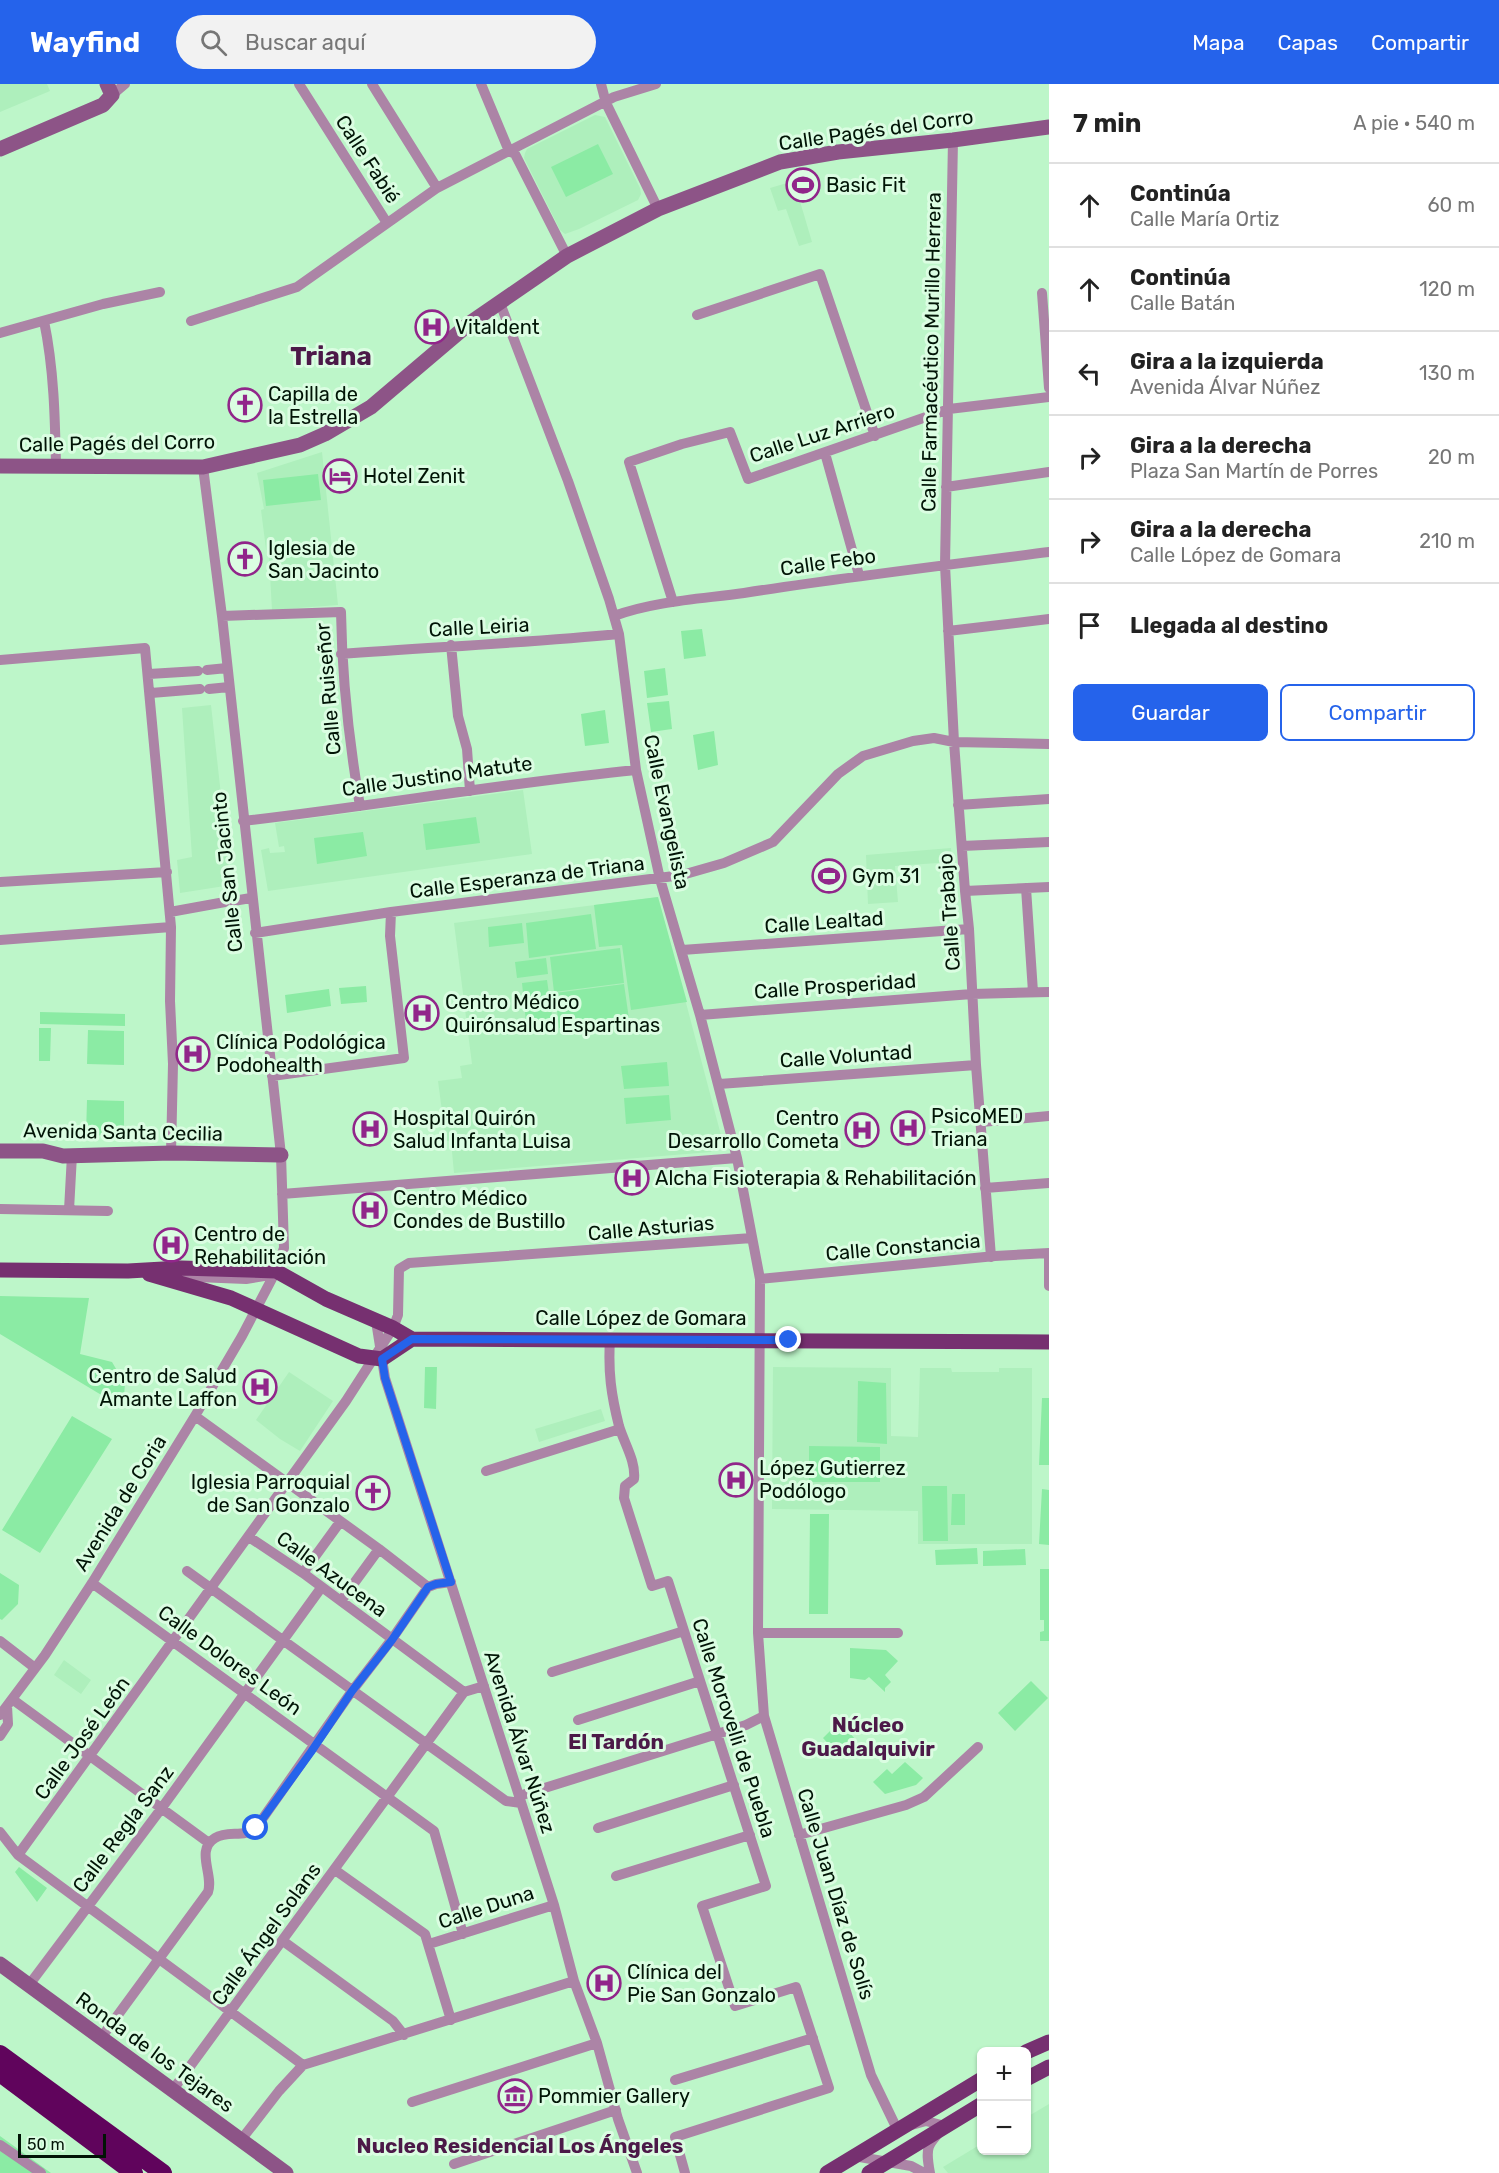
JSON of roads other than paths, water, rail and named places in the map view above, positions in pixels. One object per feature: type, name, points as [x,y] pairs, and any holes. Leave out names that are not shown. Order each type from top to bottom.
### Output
[{"type":"highway","points":[[0,2054],[163,2173]]},
{"type":"highway","points":[[0,2073],[134,2173]]},
{"type":"main road","points":[[0,149],[103,105],[110,90]]},
{"type":"main road","name":"Calle Pagés del Corro","points":[[0,466],[203,466],[300,444],[325,434],[371,406],[470,323],[567,256],[658,209],[780,162],[838,152],[1049,127]]},
{"type":"main road","name":"Avenida Santa Cecilia","points":[[0,1151],[43,1151],[63,1156],[171,1153],[281,1155]]},
{"type":"main road","points":[[0,1270],[128,1271],[181,1268],[275,1273],[412,1339]]},
{"type":"main road","points":[[128,1271],[159,1276],[212,1291],[351,1352],[378,1355],[412,1339]]},
{"type":"main road","name":"Calle López de Gomara","points":[[412,1339],[1049,1342]]},
{"type":"main road","name":"Ronda de los Tejares","points":[[0,1964],[286,2173]]},
{"type":"main road","points":[[1031,2050],[1049,2042]]},
{"type":"main road","points":[[1031,2076],[1049,2067]]},
{"type":"main road","points":[[827,2173],[977,2081]]},
{"type":"main road","points":[[869,2173],[977,2106]]},
{"type":"street","points":[[110,90],[125,84]]},
{"type":"street","name":"Calle Fabié","points":[[299,84],[387,223]]},
{"type":"street","points":[[372,84],[437,188]]},
{"type":"street","points":[[481,84],[509,151],[515,154],[567,256]]},
{"type":"street","points":[[601,84],[606,103],[658,209]]},
{"type":"street","points":[[191,321],[297,287],[437,188],[614,98],[656,84]]},
{"type":"street","name":"Calle Farmacéutico Murillo Herrera","points":[[945,565],[953,140]]},
{"type":"street","points":[[697,315],[820,274],[875,436]]},
{"type":"street","points":[[0,333],[103,304],[160,292]]},
{"type":"street","points":[[1041,293],[1049,388]]},
{"type":"street","name":"Calle Evangelista","points":[[500,303],[568,481],[619,634],[636,770],[660,879],[700,1015],[737,1158],[760,1279],[761,1340]]},
{"type":"street","points":[[44,321],[50,354],[55,413],[56,466]]},
{"type":"street","name":"Calle Luz Arriero","points":[[673,602],[629,462],[682,444],[730,432],[748,479],[949,409],[1049,397]]},
{"type":"street","points":[[825,453],[859,575]]},
{"type":"street","name":"Calle San Jacinto","points":[[203,466],[222,616],[251,898],[281,1155],[284,1248],[275,1273]]},
{"type":"street","points":[[946,487],[1049,472]]},
{"type":"street","name":"Calle Febo","points":[[614,616],[626,611],[673,602],[859,575],[1049,552]]},
{"type":"street","name":"Calle Trabajo","points":[[945,565],[958,805],[969,929],[976,1065],[991,1257]]},
{"type":"street","name":"Calle Ruiseñor","points":[[222,616],[341,612],[341,654],[351,751],[360,806]]},
{"type":"street","points":[[948,631],[1049,619]]},
{"type":"street","name":"Calle Leiria","points":[[341,654],[452,645],[549,641],[619,634]]},
{"type":"street","points":[[452,645],[458,716],[467,749],[470,791]]},
{"type":"street","points":[[0,660],[145,648],[171,927],[170,1001],[173,1064],[171,1153]]},
{"type":"street","points":[[149,674],[227,669]]},
{"type":"street","points":[[151,693],[229,687]]},
{"type":"street","name":"Calle Esperanza de Triana","points":[[255,933],[391,912],[660,879],[706,869],[773,842],[838,774],[863,756],[913,741],[934,738],[954,742],[1049,744]]},
{"type":"street","name":"Calle Justino Matute","points":[[243,821],[470,791],[542,779],[636,770]]},
{"type":"street","points":[[958,805],[1049,799]]},
{"type":"street","points":[[962,846],[1049,842]]},
{"type":"street","points":[[0,882],[167,872]]},
{"type":"street","points":[[964,891],[1049,887]]},
{"type":"street","points":[[1026,888],[1033,992]]},
{"type":"street","points":[[170,912],[251,898]]},
{"type":"street","points":[[272,1076],[401,1060],[405,1055],[390,936],[391,912]]},
{"type":"street","points":[[0,940],[171,927]]},
{"type":"street","name":"Calle Lealtad","points":[[682,950],[969,929]]},
{"type":"street","name":"Calle Prosperidad","points":[[700,1015],[972,994],[1049,992]]},
{"type":"street","name":"Calle Voluntad","points":[[719,1084],[976,1065]]},
{"type":"street","points":[[981,1122],[1049,1116]]},
{"type":"street","points":[[69,1210],[72,1155]]},
{"type":"street","points":[[282,1194],[737,1158]]},
{"type":"street","points":[[985,1188],[1049,1183]]},
{"type":"street","points":[[0,1209],[108,1211]]},
{"type":"street","name":"Calle Asturias","points":[[393,1328],[398,1315],[399,1269],[409,1263],[752,1238]]},
{"type":"street","name":"Calle Constancia","points":[[760,1279],[1049,1253],[1049,1286]]},
{"type":"street","points":[[159,1276],[246,1279],[275,1273]]},
{"type":"street","name":"Avenida de Coria","points":[[6,1706],[35,1668],[92,1583],[195,1416],[275,1273]]},
{"type":"street","name":"Avenida Álvar Núñez","points":[[376,1321],[378,1355],[385,1378],[554,1905],[574,1981],[597,2043],[637,2173]]},
{"type":"street","name":"Calle José León","points":[[18,1855],[288,1484],[378,1355],[393,1328]]},
{"type":"street","points":[[486,1471],[620,1429],[610,1391],[610,1339]]},
{"type":"street","name":"Calle Juan Díaz de Solís","points":[[761,1340],[758,1633],[764,1716],[872,2075],[897,2129]]},
{"type":"street","points":[[195,1416],[428,1587]]},
{"type":"street","name":"Calle Morovelli de Puebla","points":[[620,1429],[635,1471],[624,1498],[652,1586],[668,1581],[766,1886],[702,1906],[735,2007],[796,1987],[813,2038]]},
{"type":"street","points":[[303,1573],[340,1522]]},
{"type":"street","name":"Calle Azucena","points":[[249,1537],[303,1573],[464,1692]]},
{"type":"street","points":[[341,1601],[379,1549]]},
{"type":"street","points":[[186,1571],[506,1801],[520,1799],[717,1734],[764,1716]]},
{"type":"street","points":[[101,2038],[208,1892],[211,1882],[205,1860],[209,1843],[225,1833],[253,1831],[428,1587],[451,1582]]},
{"type":"street","name":"Calle Dolores León","points":[[92,1583],[434,1831],[463,1934]]},
{"type":"street","name":"Calle Regla Sanz","points":[[29,1985],[161,1809],[321,1588]]},
{"type":"street","points":[[552,1672],[684,1631]]},
{"type":"street","points":[[758,1633],[898,1633]]},
{"type":"street","points":[[0,1641],[35,1668]]},
{"type":"street","points":[[578,1720],[700,1680]]},
{"type":"street","points":[[464,1692],[484,1686]]},
{"type":"street","name":"Calle Ángel Solans","points":[[172,2091],[464,1692]]},
{"type":"street","points":[[6,1706],[91,1755],[209,1843]]},
{"type":"street","points":[[0,1736],[8,1724],[6,1706]]},
{"type":"street","points":[[799,1835],[906,1805],[924,1797],[978,1747]]},
{"type":"street","points":[[598,1828],[734,1785]]},
{"type":"street","points":[[0,1832],[18,1855],[303,2065]]},
{"type":"street","points":[[616,1876],[750,1835]]},
{"type":"street","points":[[335,1870],[425,1934],[451,2020]]},
{"type":"street","name":"Calle Duna","points":[[429,1944],[554,1905]]},
{"type":"street","points":[[283,1941],[393,2021],[404,2035]]},
{"type":"street","points":[[241,2140],[279,2091],[303,2065],[574,1981]]},
{"type":"street","points":[[675,2080],[813,2038],[829,2088],[675,2137],[685,2173]]},
{"type":"street","points":[[412,2102],[597,2043]]},
{"type":"street","points":[[453,2164],[616,2110]]},
{"type":"street","points":[[897,2129],[926,2121],[945,2126],[931,2141],[926,2154],[930,2173]]},
{"type":"street","points":[[0,2145],[41,2173]]},
{"type":"street","points":[[854,2156],[910,2166],[924,2173]]},
{"type":"place","name":"Basic Fit","points":[[803,185]]},
{"type":"place","name":"Vitaldent","points":[[432,327]]},
{"type":"place","name":"Capilla de la Estrella","points":[[245,405]]},
{"type":"place","name":"Hotel Zenit","points":[[340,476]]},
{"type":"place","name":"Iglesia de San Jacinto","points":[[245,559]]},
{"type":"place","name":"Gym 31","points":[[829,876]]},
{"type":"place","name":"Centro Médico Quirónsalud Espartinas","points":[[422,1013]]},
{"type":"place","name":"Clínica Podológica Podohealth","points":[[193,1054]]},
{"type":"place","name":"PsicoMED Triana","points":[[908,1128]]},
{"type":"place","name":"Hospital Quirón Salud Infanta Luisa","points":[[370,1129]]},
{"type":"place","name":"Centro Desarrollo Cometa","points":[[862,1130]]},
{"type":"place","name":"Alcha Fisioterapia & Rehabilitación","points":[[632,1178]]},
{"type":"place","name":"Centro Médico Condes de Bustillo","points":[[370,1210]]},
{"type":"place","name":"Centro de Rehabilitación","points":[[171,1245]]},
{"type":"place","name":"Centro de Salud Amante Laffon","points":[[260,1387]]},
{"type":"place","name":"López Gutierrez Podólogo","points":[[736,1480]]},
{"type":"place","name":"Iglesia Parroquial de San Gonzalo","points":[[373,1493]]},
{"type":"place","name":"Clínica del Pie San Gonzalo","points":[[604,1983]]},
{"type":"place","name":"Pommier Gallery","points":[[515,2096]]},
{"type":"district","name":"Triana","points":[[331,356]]},
{"type":"district","name":"Núcleo Guadalquivir","points":[[868,1736]]},
{"type":"district","name":"El Tardón","points":[[616,1741]]},
{"type":"district","name":"Nucleo Residencial Los Ángeles","points":[[520,2145]]}]
